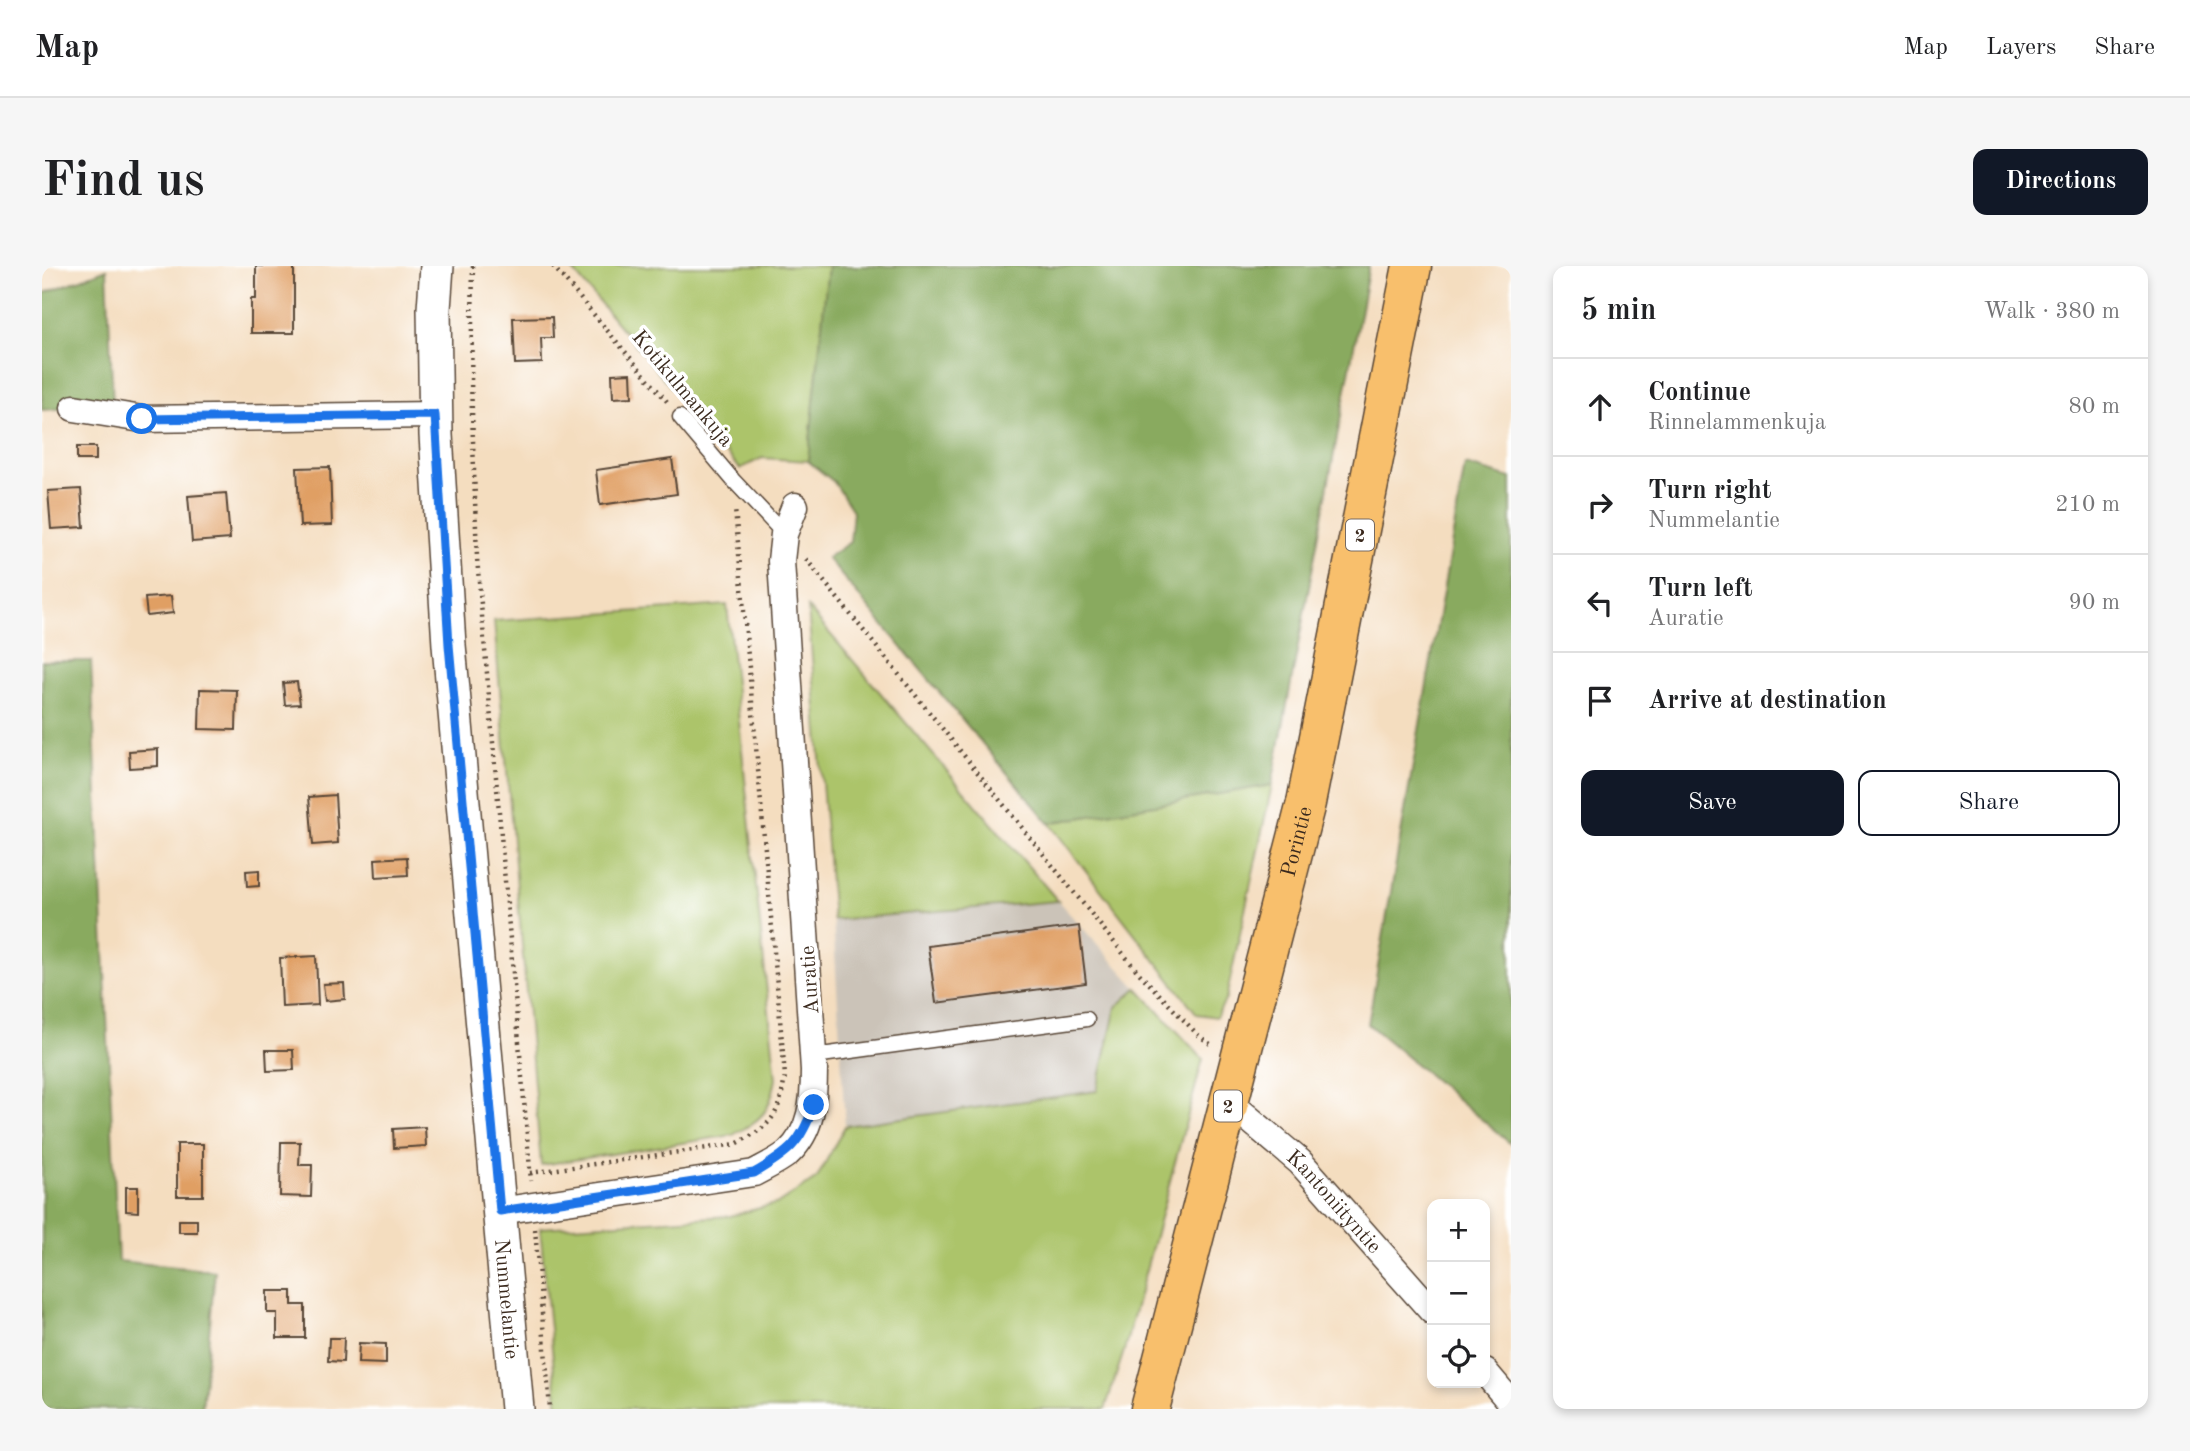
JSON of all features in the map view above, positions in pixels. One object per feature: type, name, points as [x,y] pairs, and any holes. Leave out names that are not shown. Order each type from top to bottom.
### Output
[{"type":"highway","name":"Porintie","points":[[1150,1409],[1306,803],[1412,266]]},
{"type":"street","name":"Nummelantie","points":[[437,266],[434,309],[435,415],[449,645],[517,1409]]},
{"type":"street","points":[[74,408],[142,419],[435,415]]},
{"type":"street","name":"Auratie","points":[[500,1211],[754,1173],[788,1152],[807,1126],[814,1105],[814,1056],[781,561],[784,534],[795,506]]},
{"type":"street","name":"Kantoniityntie","points":[[1229,1102],[1300,1162],[1427,1305]]},
{"type":"street","points":[[1490,1378],[1511,1403]]},
{"type":"lane","name":"Kotikulmankuja","points":[[680,417],[733,480],[784,534]]},
{"type":"lane","points":[[814,1056],[1087,1019]]},
{"type":"path","points":[[473,266],[471,382],[477,558],[550,1409]]},
{"type":"path","name":"Kotikulmankuja","points":[[553,266],[680,417]]},
{"type":"path","points":[[530,1172],[736,1144],[761,1131],[775,1115],[782,1097],[785,1076],[733,480]]},
{"type":"path","points":[[784,534],[1138,972],[1197,1034],[1239,1065]]},
{"type":"shaded area","points":[[1058,901],[1137,988],[1116,1008],[1097,1091],[845,1126],[833,920]]},
{"type":"green space","points":[[569,266],[828,266],[808,461],[762,458],[740,469]]},
{"type":"green space","points":[[828,266],[1369,266],[1272,785],[1049,823],[827,558],[850,542],[853,511],[834,482],[808,461]]},
{"type":"green space","points":[[107,269],[113,406],[42,410],[42,294]]},
{"type":"green space","points":[[1465,465],[1511,478],[1511,1144],[1368,1024]]},
{"type":"green space","points":[[727,605],[776,1079],[771,1100],[758,1119],[733,1135],[541,1165],[494,621]]},
{"type":"green space","points":[[808,608],[1058,901],[833,920]]},
{"type":"green space","points":[[42,661],[91,661],[118,1261],[215,1271],[202,1409],[42,1409]]},
{"type":"green space","points":[[1272,785],[1226,999],[1216,1017],[1197,1014],[1049,823]]},
{"type":"green space","points":[[1137,988],[1203,1059],[1124,1351],[1105,1409],[558,1409],[540,1228],[730,1216],[779,1203],[817,1178],[845,1126],[1097,1091],[1116,1007]]},
{"type":"building","points":[[256,266],[294,266],[294,333],[251,333],[251,299],[256,299]]},
{"type":"building","points":[[552,317],[553,338],[541,338],[542,363],[515,364],[513,318]]},
{"type":"building","points":[[631,373],[632,397],[613,398],[612,374]]},
{"type":"building","points":[[77,447],[96,447],[96,460],[77,460]]},
{"type":"building","points":[[672,459],[677,494],[600,505],[596,470]]},
{"type":"building","points":[[330,467],[332,525],[300,526],[297,468]]},
{"type":"building","points":[[81,489],[84,527],[51,529],[48,491]]},
{"type":"building","points":[[226,493],[230,539],[192,542],[188,496]]},
{"type":"building","points":[[171,596],[173,613],[147,616],[145,598]]},
{"type":"building","points":[[297,682],[300,704],[285,705],[283,683]]},
{"type":"building","points":[[200,689],[237,690],[236,730],[199,729]]},
{"type":"building","points":[[158,749],[158,766],[130,768],[129,751]]},
{"type":"building","points":[[335,795],[338,843],[313,845],[309,797]]},
{"type":"building","points":[[407,857],[408,875],[376,877],[375,859]]},
{"type":"building","points":[[259,870],[259,886],[247,887],[246,871]]},
{"type":"building","points":[[1079,926],[1086,983],[936,1003],[928,946]]},
{"type":"building","points":[[316,956],[318,1005],[282,1007],[280,958]]},
{"type":"building","points":[[344,983],[345,999],[325,1001],[323,984]]},
{"type":"building","points":[[266,1050],[293,1050],[294,1070],[267,1071]]},
{"type":"building","points":[[425,1127],[426,1146],[394,1148],[393,1129]]},
{"type":"building","points":[[281,1142],[300,1142],[299,1165],[312,1165],[311,1197],[280,1196]]},
{"type":"building","points":[[177,1144],[203,1144],[203,1196],[177,1196]]},
{"type":"building","points":[[126,1187],[138,1187],[138,1212],[126,1211]]},
{"type":"building","points":[[179,1220],[197,1220],[197,1232],[179,1232]]},
{"type":"building","points":[[267,1291],[292,1291],[292,1305],[305,1305],[305,1338],[277,1338],[277,1313],[267,1313]]},
{"type":"building","points":[[329,1338],[344,1338],[343,1362],[328,1361]]},
{"type":"building","points":[[359,1343],[386,1344],[386,1364],[358,1363]]},
{"type":"route","points":[[142,419],[435,415],[449,645],[500,1211],[754,1173],[788,1152],[807,1126],[814,1105]]}]
